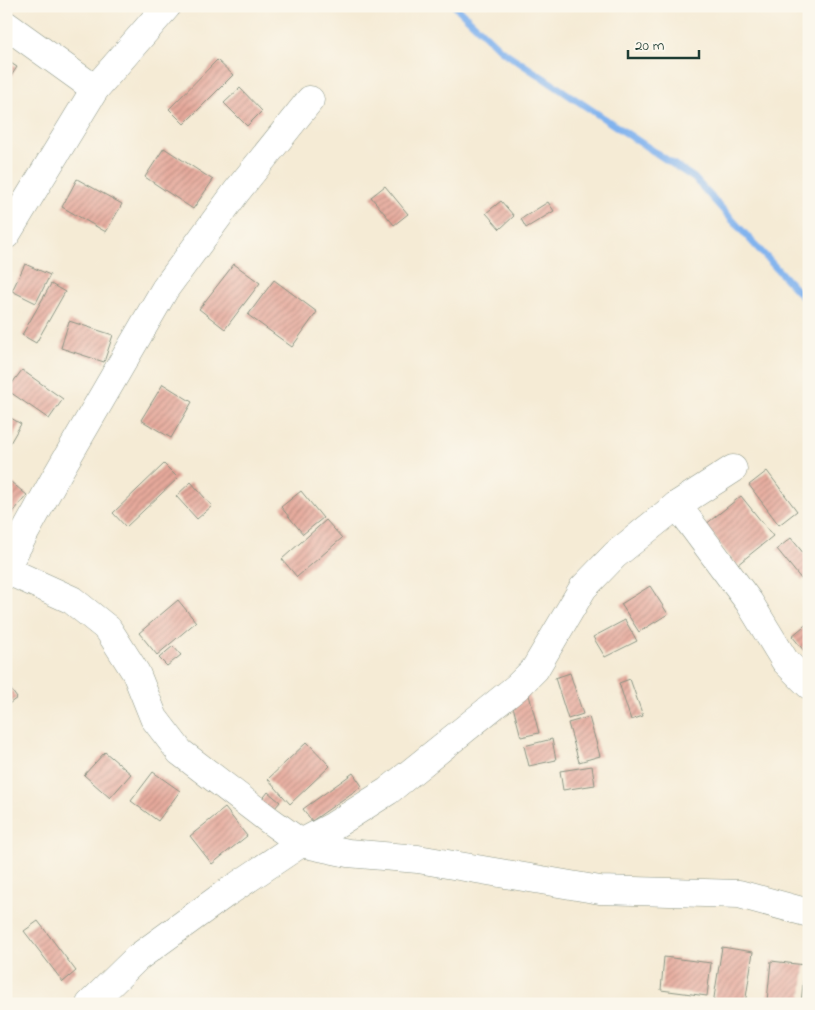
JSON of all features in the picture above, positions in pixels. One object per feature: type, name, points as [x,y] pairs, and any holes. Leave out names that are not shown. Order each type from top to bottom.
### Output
[{"type":"street","points":[[6,235],[95,89],[167,6]]},
{"type":"street","points":[[6,25],[95,89]]},
{"type":"street","points":[[310,100],[237,191],[165,289],[54,480],[6,569],[72,600],[108,629],[136,673],[154,718],[180,752],[301,843],[348,853],[418,859],[600,890],[739,894],[809,913]]},
{"type":"street","points":[[90,1004],[137,958],[225,894],[301,843],[333,826],[388,791],[517,688],[535,669],[583,588],[615,554],[677,505],[733,469]]},
{"type":"street","points":[[677,505],[749,602],[786,661],[809,685]]},
{"type":"building","points":[[6,60],[17,67],[6,84]]},
{"type":"building","points":[[217,60],[233,75],[184,124],[169,109]]},
{"type":"building","points":[[240,88],[262,111],[247,126],[224,103]]},
{"type":"building","points":[[164,148],[213,180],[193,209],[145,177]]},
{"type":"building","points":[[77,179],[122,204],[106,232],[62,207]]},
{"type":"building","points":[[385,186],[408,214],[394,225],[371,197]]},
{"type":"building","points":[[501,201],[514,216],[500,229],[486,213]]},
{"type":"building","points":[[548,202],[554,211],[526,228],[521,219]]},
{"type":"building","points":[[25,264],[50,275],[36,303],[12,291]]},
{"type":"building","points":[[234,264],[260,283],[225,329],[199,309]]},
{"type":"building","points":[[274,280],[317,312],[292,347],[248,315]]},
{"type":"building","points":[[51,284],[65,292],[36,343],[22,335]]},
{"type":"building","points":[[69,321],[113,335],[104,362],[61,348]]},
{"type":"building","points":[[22,370],[63,399],[49,419],[7,390]]},
{"type":"building","points":[[163,384],[192,402],[171,438],[141,420]]},
{"type":"building","points":[[6,415],[21,424],[6,450]]},
{"type":"building","points":[[164,464],[178,478],[126,527],[113,513]]},
{"type":"building","points":[[767,471],[797,511],[779,525],[749,485]]},
{"type":"building","points":[[6,478],[27,495],[6,521]]},
{"type":"building","points":[[191,482],[212,506],[197,519],[176,496]]},
{"type":"building","points":[[301,491],[323,518],[303,534],[281,507]]},
{"type":"building","points":[[741,496],[773,536],[737,565],[705,525]]},
{"type":"building","points":[[326,520],[342,538],[297,577],[282,559]]},
{"type":"building","points":[[791,538],[809,560],[809,575],[802,580],[777,549]]},
{"type":"building","points":[[650,586],[668,614],[639,632],[621,604]]},
{"type":"building","points":[[178,600],[196,622],[157,655],[139,633]]},
{"type":"building","points":[[625,620],[637,641],[605,657],[593,637]]},
{"type":"building","points":[[809,622],[809,657],[792,636]]},
{"type":"building","points":[[173,646],[181,655],[167,666],[159,658]]},
{"type":"building","points":[[570,673],[583,714],[568,719],[555,678]]},
{"type":"building","points":[[630,679],[643,716],[631,720],[619,683]]},
{"type":"building","points":[[6,683],[17,698],[6,706]]},
{"type":"building","points":[[528,691],[539,733],[521,737],[510,695]]},
{"type":"building","points":[[589,717],[600,756],[579,762],[568,723]]},
{"type":"building","points":[[552,739],[556,760],[529,766],[524,746]]},
{"type":"building","points":[[307,742],[330,766],[290,804],[268,779]]},
{"type":"building","points":[[105,752],[131,774],[110,798],[84,775]]},
{"type":"building","points":[[592,766],[595,785],[563,790],[560,771]]},
{"type":"building","points":[[153,772],[180,791],[158,821],[131,801]]},
{"type":"building","points":[[353,773],[362,786],[312,821],[303,809]]},
{"type":"building","points":[[268,792],[280,802],[270,814],[258,805]]},
{"type":"building","points":[[225,808],[247,836],[212,864],[190,836]]},
{"type":"building","points":[[38,921],[76,971],[63,982],[24,931]]},
{"type":"building","points":[[722,947],[753,952],[745,1004],[713,1004]]},
{"type":"building","points":[[664,957],[711,963],[707,996],[661,990]]},
{"type":"building","points":[[771,961],[805,965],[801,1004],[767,1001]]},
{"type":"waterway","points":[[455,6],[501,50],[694,178],[809,304]]}]
